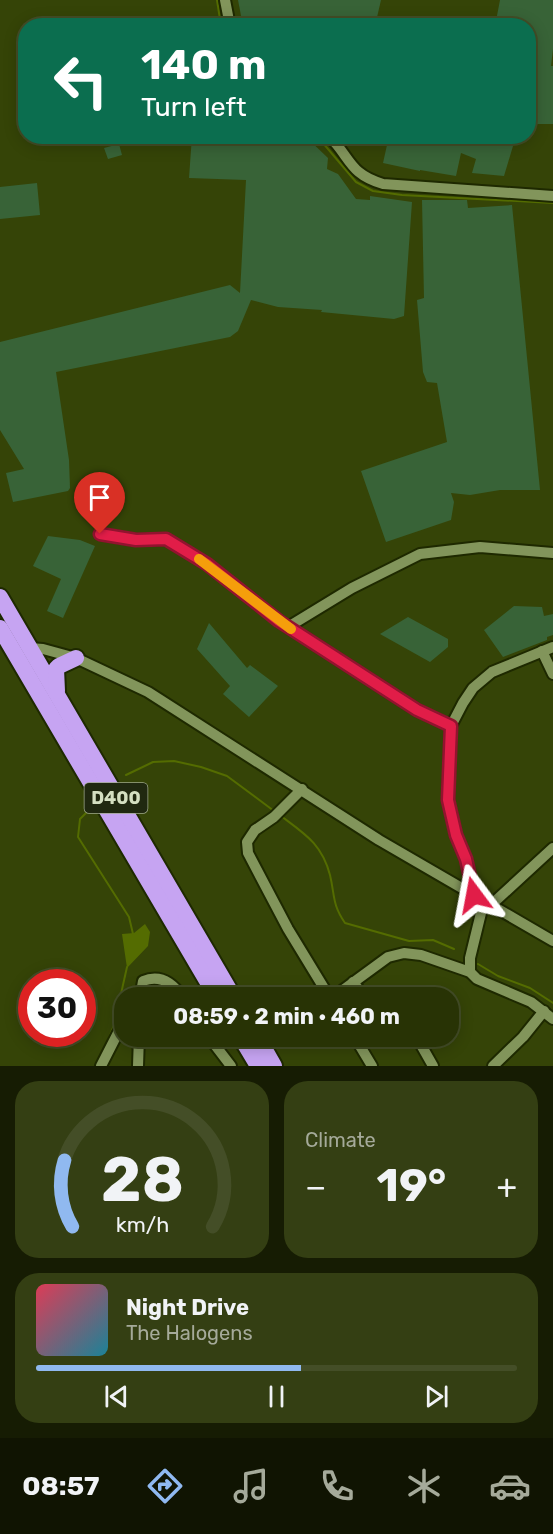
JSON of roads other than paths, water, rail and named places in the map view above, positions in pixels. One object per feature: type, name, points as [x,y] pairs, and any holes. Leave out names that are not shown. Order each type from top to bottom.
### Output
[{"type":"highway","name":"D400","points":[[0,597],[22,651],[211,987]]},
{"type":"highway","name":"D400","points":[[0,628],[22,651],[58,698],[228,987]]},
{"type":"highway","points":[[58,698],[56,669],[76,658]]},
{"type":"highway","points":[[247,1047],[258,1066]]},
{"type":"highway","points":[[263,1047],[274,1066]]},
{"type":"street","points":[[225,0],[228,18]]},
{"type":"street","points":[[335,144],[354,170],[367,180],[383,184],[553,196]]},
{"type":"street","points":[[100,534],[136,540],[166,539],[207,564],[288,627],[417,710],[451,726]]},
{"type":"street","points":[[288,627],[352,588],[420,554],[480,547],[553,553]]},
{"type":"street","points":[[470,972],[470,958],[481,913],[474,895],[466,859],[456,835],[448,800],[451,726],[473,688],[492,672],[553,647]]},
{"type":"street","points":[[22,651],[43,649],[76,658],[148,692],[379,840],[553,941]]},
{"type":"street","points":[[542,651],[553,674]]},
{"type":"street","points":[[302,789],[278,813],[255,830],[247,842],[248,853],[288,929],[324,987]]},
{"type":"street","points":[[491,904],[553,848]]},
{"type":"street","points":[[346,987],[388,957],[404,953],[422,955],[470,972],[477,979],[531,1002],[553,1019]]},
{"type":"street","points":[[141,987],[143,981],[151,978],[163,979],[171,987]]},
{"type":"street","points":[[353,982],[357,987]]},
{"type":"street","points":[[493,1066],[523,1037],[544,1011]]},
{"type":"street","points":[[101,1066],[114,1041]]},
{"type":"street","points":[[138,1066],[139,1047]]},
{"type":"street","points":[[216,1047],[231,1066]]},
{"type":"street","points":[[361,1047],[372,1066]]},
{"type":"street","points":[[422,1047],[433,1066]]},
{"type":"waterway","points":[[217,0],[220,18]]},
{"type":"waterway","points":[[324,144],[356,182],[373,191],[402,195],[553,203]]},
{"type":"waterway","points":[[126,775],[153,762],[174,761],[201,767],[227,776],[274,811]]},
{"type":"waterway","points":[[86,813],[80,819],[78,837],[129,917],[133,934]]},
{"type":"waterway","points":[[281,816],[312,841],[322,855],[327,864],[336,905],[345,923],[409,941],[433,940],[454,949]]},
{"type":"waterway","points":[[478,964],[498,976],[530,988],[553,1003]]},
{"type":"waterway","points":[[106,1045],[114,1025],[127,967]]}]
